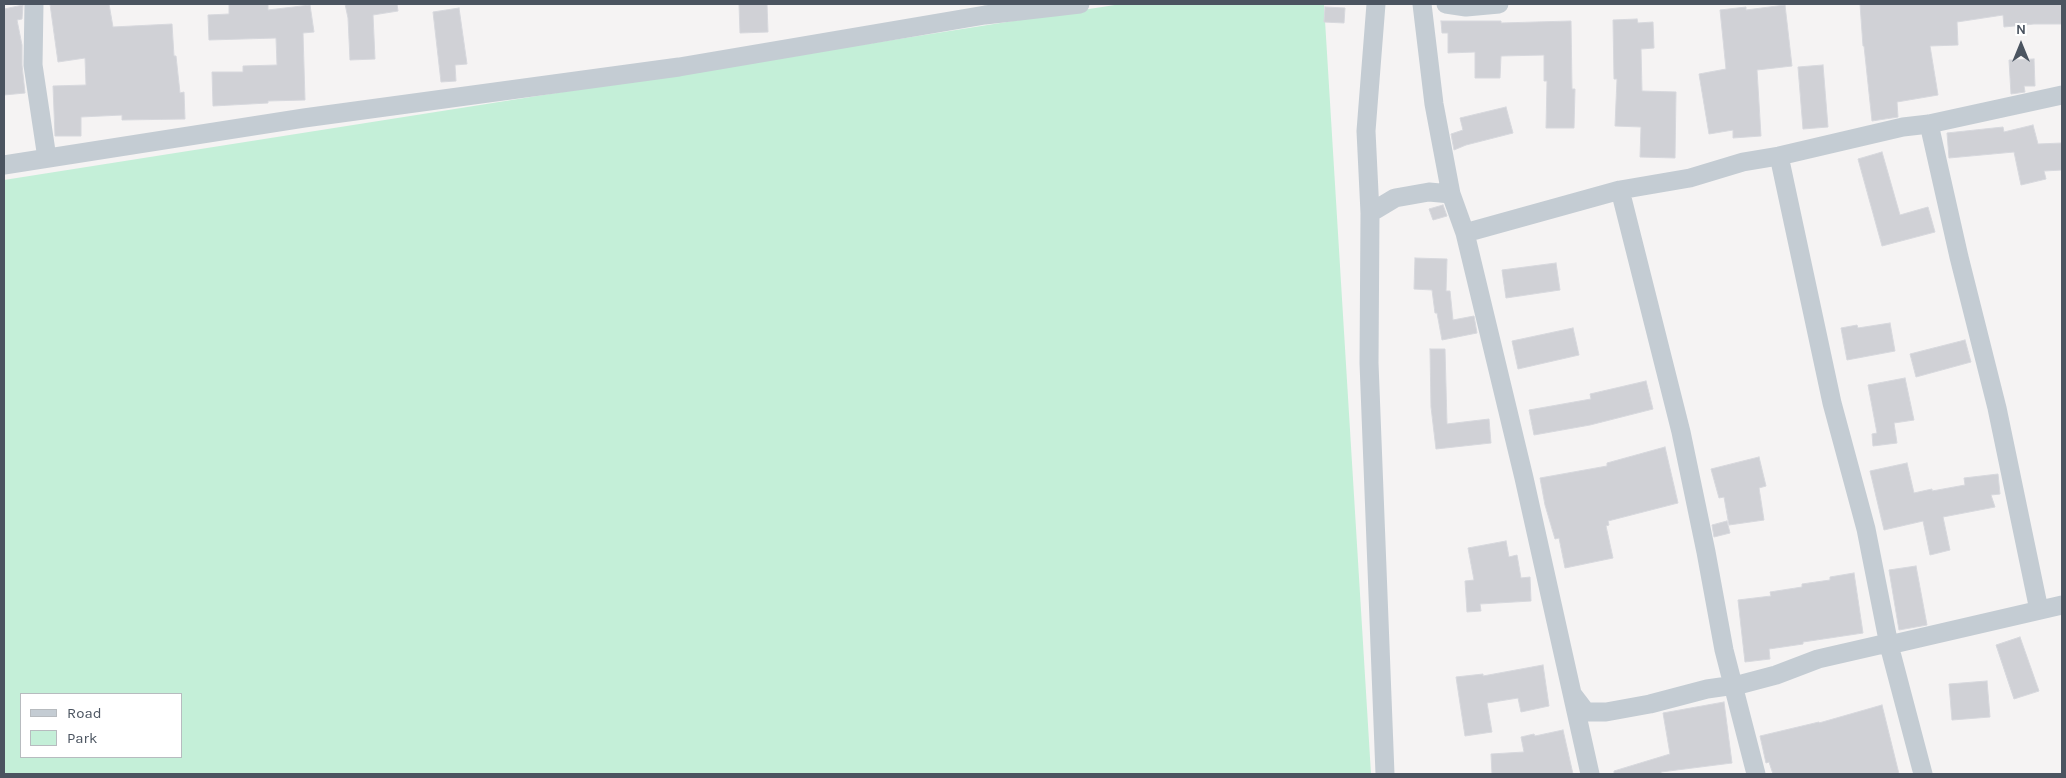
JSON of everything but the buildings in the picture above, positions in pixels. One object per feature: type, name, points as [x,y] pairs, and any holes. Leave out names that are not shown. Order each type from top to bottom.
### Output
[{"type":"street","points":[[34,4],[33,65],[47,158]]},
{"type":"street","points":[[4,165],[304,118],[679,67],[986,15],[1080,4]]},
{"type":"street","points":[[1376,4],[1366,131],[1370,213],[1369,363],[1385,774]]},
{"type":"street","points":[[1422,4],[1434,104],[1451,194],[1465,233],[1524,478],[1590,774]]},
{"type":"street","points":[[1446,4],[1466,8],[1499,4]]},
{"type":"street","points":[[1465,233],[1620,190],[1690,178],[1743,162],[1779,156],[1902,127],[1929,124],[2062,95]]},
{"type":"street","points":[[1929,124],[1959,257],[1997,408],[2039,610]]},
{"type":"street","points":[[1779,156],[1832,403],[1866,529],[1889,646],[1923,774]]},
{"type":"street","points":[[1620,190],[1680,432],[1706,552],[1724,650],[1756,774]]},
{"type":"street","points":[[1370,213],[1395,198],[1429,192],[1451,194]]},
{"type":"street","points":[[1572,694],[1586,712],[1606,712],[1650,704],[1707,689],[1776,675],[1818,659],[1879,645],[1889,646],[2062,605]]},
{"type":"green space","points":[[1121,4],[1324,4],[1371,774],[4,774],[4,180]]}]
